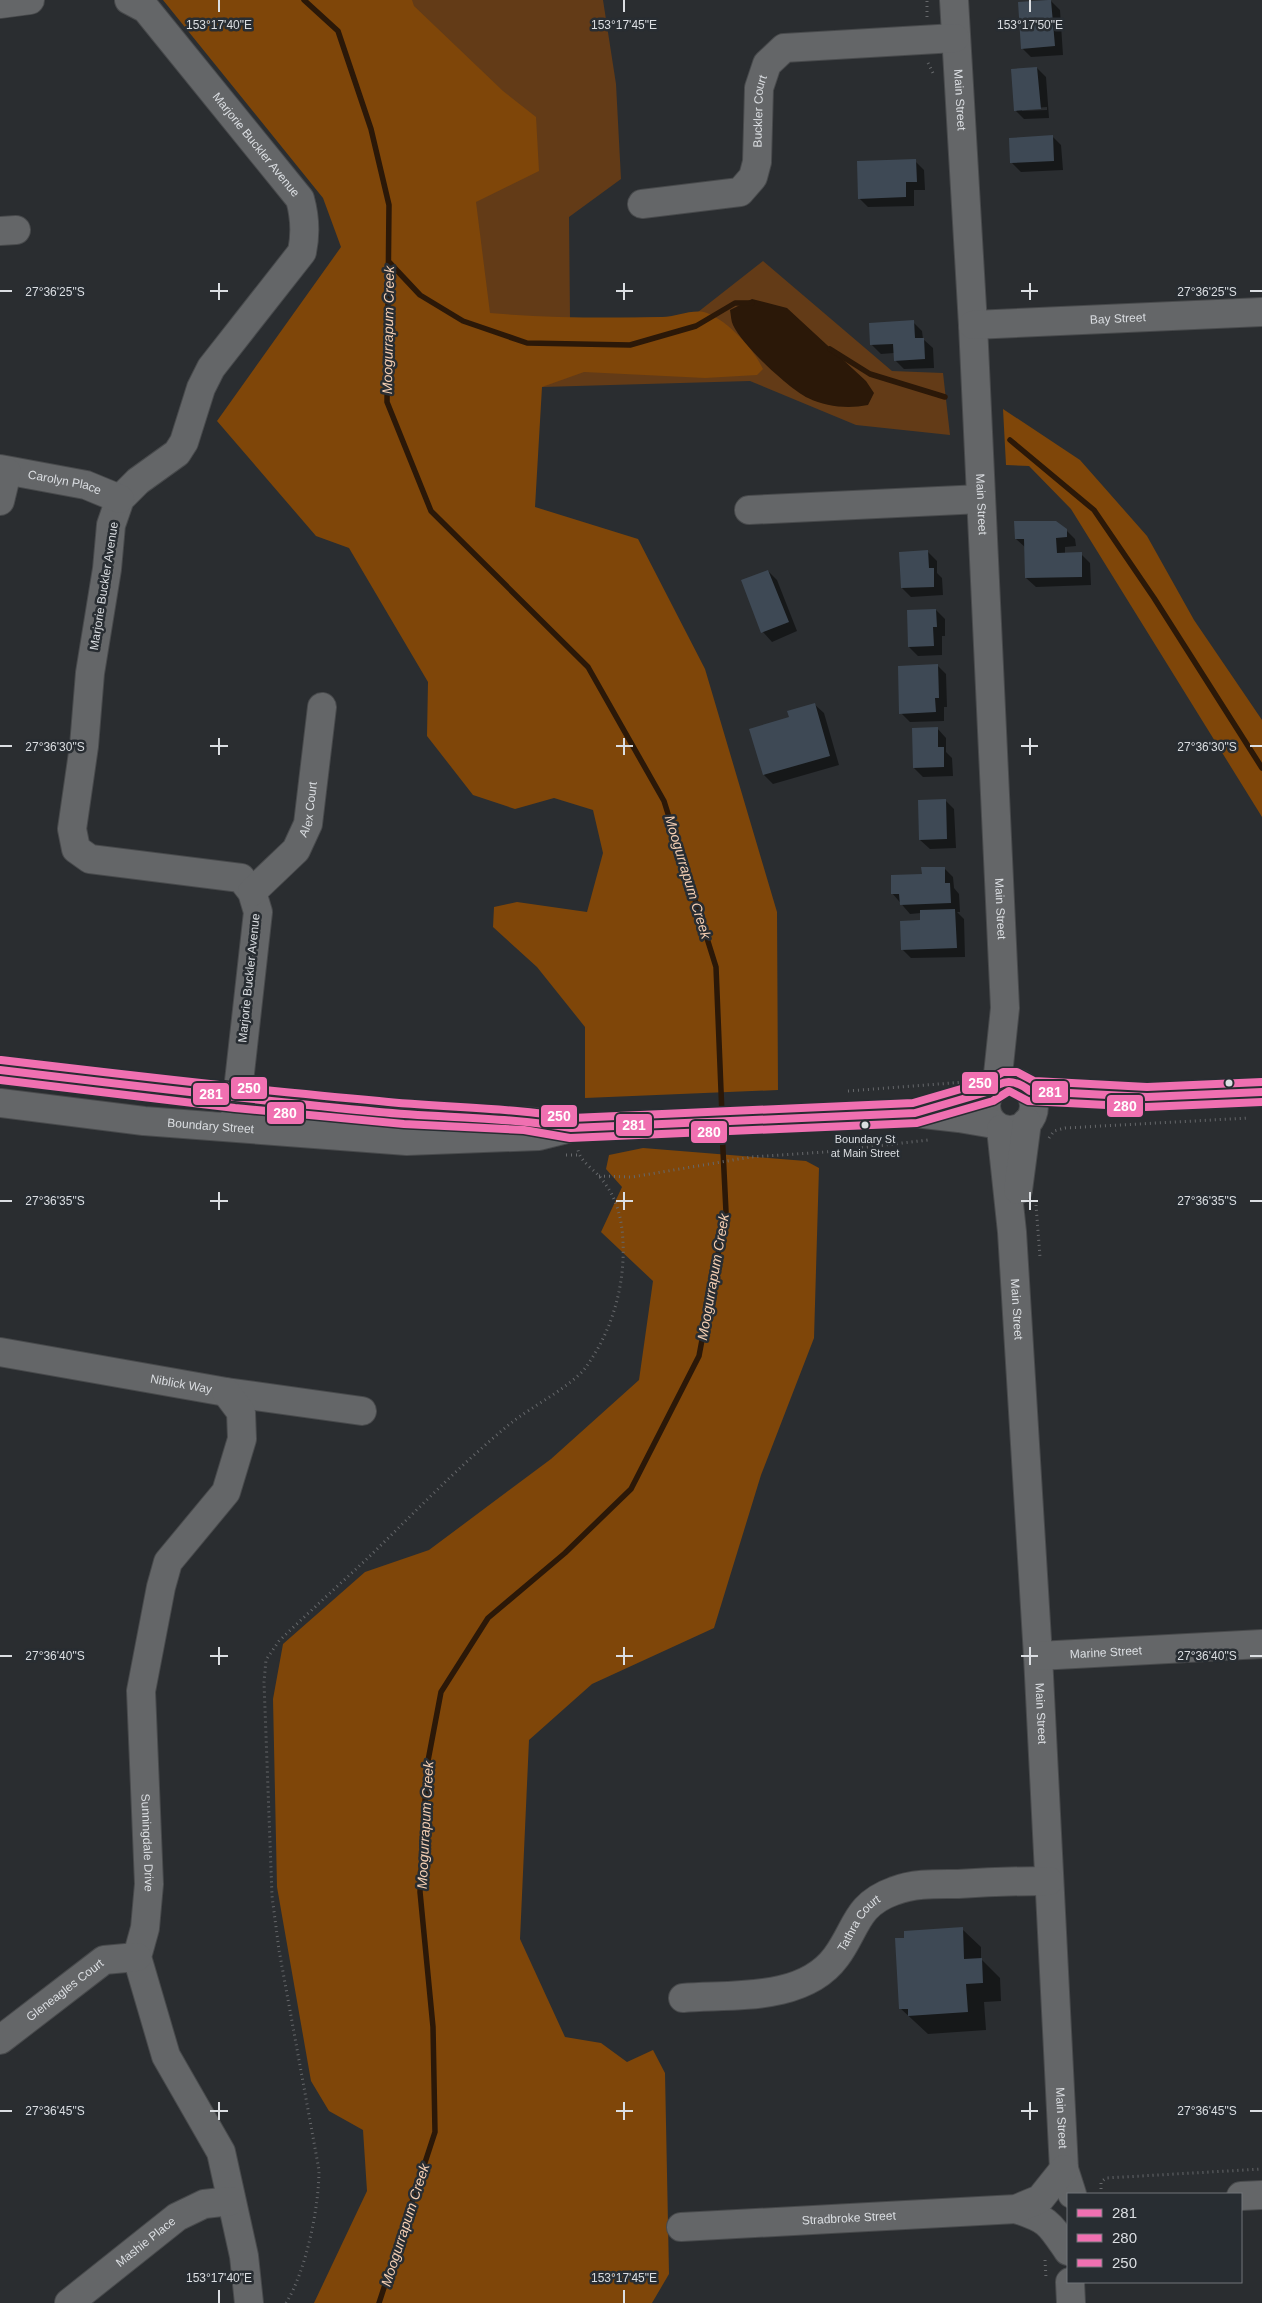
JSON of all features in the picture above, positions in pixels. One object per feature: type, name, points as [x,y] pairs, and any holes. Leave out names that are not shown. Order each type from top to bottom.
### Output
[{"type":"street","points":[[0,4],[30,0]]},
{"type":"street","name":"Marjorie Buckler Avenue","points":[[128,0],[146,9],[300,199],[304,214],[305,237],[302,252],[211,368],[201,388],[184,442],[177,453],[138,481],[120,499],[111,525],[107,569],[90,674],[84,746],[72,829],[76,849],[90,860],[241,878],[252,892],[258,912],[234,1126]]},
{"type":"street","name":"Main Street","points":[[954,0],[973,325],[1005,1008],[1028,1104],[1012,1232]]},
{"type":"street","name":"Buckler Court","points":[[642,204],[740,192],[753,177],[757,162],[758,88],[767,64],[784,48],[956,38]]},
{"type":"street","name":"Bay Street","points":[[973,325],[1262,312]]},
{"type":"street","name":"Carolyn Place","points":[[0,501],[4,471],[86,486],[120,499]]},
{"type":"street","points":[[749,510],[981,498]]},
{"type":"street","name":"Alex Court","points":[[252,892],[296,850],[308,824],[322,707]]},
{"type":"street","name":"Main Street","points":[[993,1088],[1005,1008]]},
{"type":"street","name":"Boundary Street","points":[[0,1070],[236,1098],[405,1114],[525,1120],[571,1128]]},
{"type":"street","name":"Boundary Street","points":[[915,1113],[1010,1081],[1028,1104]]},
{"type":"street","points":[[993,1088],[986,1098],[986,1112],[998,1126]]},
{"type":"street","name":"Boundary Street","points":[[1028,1104],[1262,1092]]},
{"type":"street","name":"Boundary Street","points":[[0,1103],[144,1121],[234,1126],[407,1142],[538,1136],[571,1128],[785,1117],[915,1113],[959,1118],[1015,1130],[1028,1104]]},
{"type":"street","name":"Main Street","points":[[998,1126],[1012,1232],[1068,2182]]},
{"type":"street","name":"Niblick Way","points":[[0,1352],[226,1392],[362,1411]]},
{"type":"street","name":"Sunningdale Drive","points":[[137,1957],[145,1928],[149,1884],[141,1691],[161,1587],[168,1562],[226,1492],[242,1440],[241,1412],[226,1392]]},
{"type":"street","name":"Marine Street","points":[[1038,1656],[1262,1644]]},
{"type":"street","name":"Tathra Court","points":[[683,1998],[772,1992],[802,1983],[824,1971],[836,1957],[857,1918],[868,1907],[894,1890],[917,1885],[1049,1881]]},
{"type":"street","points":[[137,1957],[166,2056],[221,2152],[244,2256],[249,2303]]},
{"type":"street","name":"Gleneagles Court","points":[[0,2040],[104,1960],[137,1957]]},
{"type":"street","name":"Stradbroke Street","points":[[681,2227],[1016,2209],[1040,2199],[1068,2182]]},
{"type":"street","points":[[1242,2196],[1262,2195]]},
{"type":"street","name":"Mashie Place","points":[[69,2303],[177,2217],[204,2204],[231,2201]]},
{"type":"street","name":"Stradbroke Street","points":[[1016,2209],[1042,2218],[1053,2228],[1056,2251]]},
{"type":"street","points":[[1058,2283],[1071,2303]]},
{"type":"path","points":[[927,23],[928,0]]},
{"type":"path","points":[[928,56],[928,65],[938,82]]},
{"type":"path","points":[[839,1092],[965,1082],[978,1064]]},
{"type":"path","points":[[1045,1144],[1054,1131],[1065,1128],[1252,1118]]},
{"type":"path","points":[[286,2303],[292,2293],[307,2248],[318,2198],[319,2170],[279,1950],[272,1896],[264,1682],[266,1660],[279,1640],[434,1493],[511,1423],[585,1369],[605,1339],[617,1303],[623,1243],[614,1196],[579,1154],[571,1128]]},
{"type":"path","points":[[599,1176],[632,1178],[751,1157],[825,1152],[938,1139]]},
{"type":"path","points":[[1035,1200],[1040,1257]]},
{"type":"path","points":[[1101,2193],[1101,2182],[1106,2178],[1262,2169]]},
{"type":"path","points":[[1056,2251],[1058,2283]]},
{"type":"shaded area","points":[[163,0],[412,0],[414,6],[503,91],[536,117],[539,171],[476,202],[490,313],[619,318],[662,317],[702,312],[715,317],[732,329],[759,361],[763,369],[757,375],[705,378],[584,372],[542,387],[535,507],[638,539],[705,669],[777,912],[778,1090],[585,1098],[585,1027],[537,967],[493,927],[494,907],[517,902],[587,912],[603,853],[593,810],[554,798],[515,809],[473,795],[427,736],[428,682],[349,548],[316,536],[217,421],[341,247],[323,198]]},
{"type":"shaded area","points":[[409,0],[603,0],[616,84],[621,179],[569,217],[570,319],[668,317],[698,312],[763,261],[892,371],[943,373],[950,435],[856,425],[750,381],[542,387],[404,383]]},
{"type":"shaded area","points":[[752,299],[787,308],[866,381],[874,393],[868,405],[845,407],[823,403],[799,393],[778,376],[755,354],[732,323],[730,310]]},
{"type":"shaded area","points":[[1003,409],[1080,460],[1147,536],[1194,620],[1262,720],[1262,817],[1071,509],[1029,466],[1006,465]]},
{"type":"shaded area","points":[[643,1148],[806,1161],[819,1168],[814,1338],[761,1475],[714,1628],[592,1684],[529,1740],[520,1939],[565,2037],[601,2043],[627,2062],[653,2050],[665,2073],[669,2274],[652,2303],[314,2303],[367,2191],[363,2130],[329,2111],[311,2081],[277,1887],[273,1699],[283,1644],[365,1572],[429,1550],[551,1459],[639,1380],[653,1281],[601,1232],[622,1187],[606,1169],[609,1155]]},
{"type":"building","points":[[1051,0],[1055,46],[1021,49],[1018,2]]},
{"type":"building","points":[[1037,67],[1041,109],[1014,111],[1011,69]]},
{"type":"building","points":[[1053,135],[1054,161],[1010,163],[1009,138]]},
{"type":"building","points":[[916,159],[917,182],[906,182],[906,197],[858,199],[857,161]]},
{"type":"building","points":[[914,320],[915,338],[924,338],[925,359],[894,361],[893,344],[870,345],[869,323]]},
{"type":"building","points":[[1014,521],[1056,521],[1067,529],[1067,537],[1056,538],[1057,553],[1082,552],[1082,577],[1025,578],[1024,539],[1015,539]]},
{"type":"building","points":[[928,550],[929,568],[934,568],[934,587],[901,588],[899,552]]},
{"type":"building","points":[[768,570],[789,622],[761,633],[741,580]]},
{"type":"building","points":[[936,609],[937,627],[933,627],[934,646],[908,647],[907,610]]},
{"type":"building","points":[[938,664],[939,698],[935,698],[936,712],[899,714],[898,666]]},
{"type":"building","points":[[815,703],[830,756],[763,775],[749,729],[789,717],[787,711]]},
{"type":"building","points":[[938,727],[938,747],[944,747],[944,767],[913,768],[912,728]]},
{"type":"building","points":[[946,799],[947,839],[919,840],[918,800]]},
{"type":"building","points":[[921,867],[945,867],[945,883],[950,883],[951,903],[900,905],[899,894],[891,894],[891,875],[922,874]]},
{"type":"building","points":[[955,909],[957,948],[901,950],[900,921],[920,920],[920,910]]},
{"type":"building","points":[[963,1927],[964,1959],[982,1958],[983,1983],[966,1984],[968,2012],[908,2016],[908,2009],[899,2009],[895,1938],[904,1938],[904,1931]]},
{"type":"waterway","name":"Moogurrapum Creek","points":[[304,0],[338,31],[371,129],[389,205],[387,402],[431,511],[588,667],[664,801],[716,967],[722,1115]]},
{"type":"waterway","points":[[389,262],[420,295],[463,321],[527,343],[630,345],[696,326],[735,303],[752,303]]},
{"type":"waterway","points":[[830,349],[870,374],[945,397]]},
{"type":"waterway","points":[[1010,440],[1094,510],[1154,598],[1262,768]]},
{"type":"waterway","name":"Moogurrapum Creek","points":[[379,2303],[435,2132],[433,2027],[420,1892],[427,1766],[441,1692],[488,1618],[565,1553],[631,1489],[699,1356],[726,1212],[722,1130]]},
{"type":"transit line","name":"250","points":[[1,1060],[284,1092],[548,1114],[572,1118],[913,1103],[985,1082],[1003,1072],[1017,1072],[1034,1081],[1147,1087],[1262,1082]]},
{"type":"transit line","name":"281","points":[[0,1070],[332,1107],[547,1124],[571,1128],[915,1113],[990,1091],[1005,1082],[1015,1083],[1030,1091],[1147,1097],[1262,1092]]},
{"type":"transit line","name":"280","points":[[0,1080],[235,1108],[404,1124],[524,1130],[570,1138],[917,1123],[993,1101],[1009,1091],[1028,1101],[1146,1107],[1262,1102]]},
{"type":"place","name":"Boundary St at Main Street","points":[[865,1125]]}]
